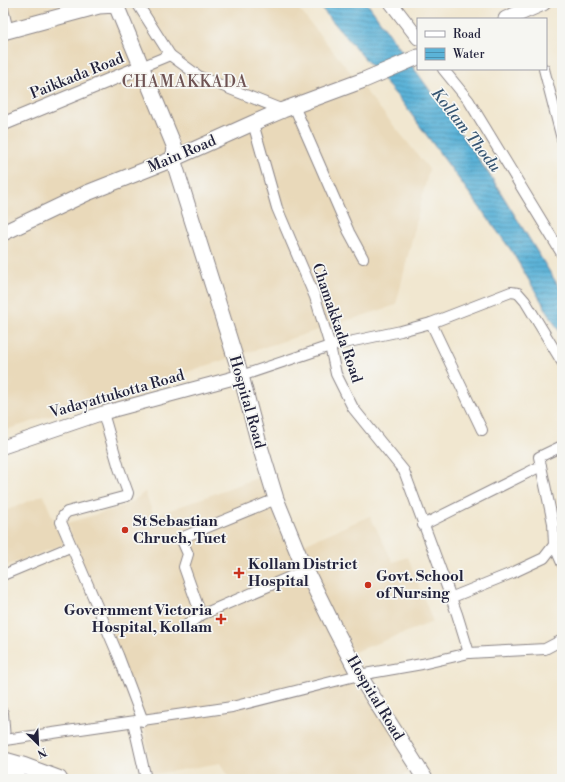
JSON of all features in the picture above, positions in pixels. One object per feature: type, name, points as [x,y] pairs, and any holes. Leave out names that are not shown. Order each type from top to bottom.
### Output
[{"type":"main road","points":[[511,18],[529,14],[543,3]]},
{"type":"main road","points":[[5,31],[98,4],[119,4]]},
{"type":"main road","name":"Hospital Road","points":[[119,4],[142,67],[175,148],[173,159],[241,376],[276,499],[306,570],[334,627],[360,675],[424,779]]},
{"type":"main road","name":"Main Road","points":[[3,233],[87,193],[173,159],[253,122],[364,80],[417,57]]},
{"type":"main road","points":[[3,760],[59,779]]},
{"type":"main road","points":[[3,775],[18,779]]},
{"type":"street","points":[[137,3],[170,55],[200,77],[289,108],[311,146],[335,197],[349,232],[363,258]]},
{"type":"street","points":[[391,3],[417,37]]},
{"type":"street","points":[[3,9],[5,31]]},
{"type":"street","points":[[142,67],[170,55]]},
{"type":"street","name":"Paikkada Road","points":[[3,124],[142,67]]},
{"type":"street","points":[[444,70],[469,101],[562,254]]},
{"type":"street","points":[[544,70],[562,139]]},
{"type":"street","name":"Chamakkada Road","points":[[253,122],[277,208],[315,297],[330,346],[336,374],[353,408],[404,471],[470,653]]},
{"type":"street","points":[[241,376],[330,346],[401,331],[431,322],[511,292],[518,293],[525,301],[562,362]]},
{"type":"street","points":[[431,322],[482,430]]},
{"type":"street","name":"Vadayattukotta Road","points":[[3,447],[103,413],[241,376]]},
{"type":"street","points":[[103,413],[128,493],[127,496],[68,512],[63,516],[61,522],[118,656],[138,721],[146,779]]},
{"type":"street","points":[[450,598],[512,573],[544,558],[554,545],[558,522],[539,457],[562,446]]},
{"type":"street","points":[[423,525],[541,466]]},
{"type":"street","points":[[201,615],[184,567],[188,554],[182,538],[276,499]]},
{"type":"street","points":[[554,545],[562,563]]},
{"type":"street","points":[[3,575],[70,546]]},
{"type":"street","points":[[184,627],[201,615],[306,570]]},
{"type":"street","points":[[3,714],[4,741],[232,707],[360,675],[422,664],[470,653],[545,649],[562,640]]},
{"type":"shaded area","points":[[3,3],[294,3],[429,169],[396,305],[3,431]]},
{"type":"shaded area","name":"Government Victoria Hospital, Kollam","points":[[262,476],[299,546],[370,516],[393,562],[408,557],[433,622],[354,652],[415,770],[396,779],[230,779],[220,763],[151,775],[143,716],[67,523],[132,502],[145,492],[154,516]]},
{"type":"shaded area","points":[[43,495],[64,544],[3,567],[3,512]]},
{"type":"water","points":[[317,3],[367,3],[493,180],[562,292],[562,336],[511,250],[403,103]]},
{"type":"place","name":"St Sebastian Chruch, Tuet","points":[[125,530]]},
{"type":"place","name":"Kollam District Hospital","points":[[239,573]]},
{"type":"place","name":"Govt. School of Nursing","points":[[368,585]]},
{"type":"place","name":"Government Victoria Hospital, Kollam","points":[[221,619]]},
{"type":"district","name":"CHAMAKKADA","points":[[185,82]]},
{"type":"water label","name":"Kollam Thodu","points":[[466,130]]}]
